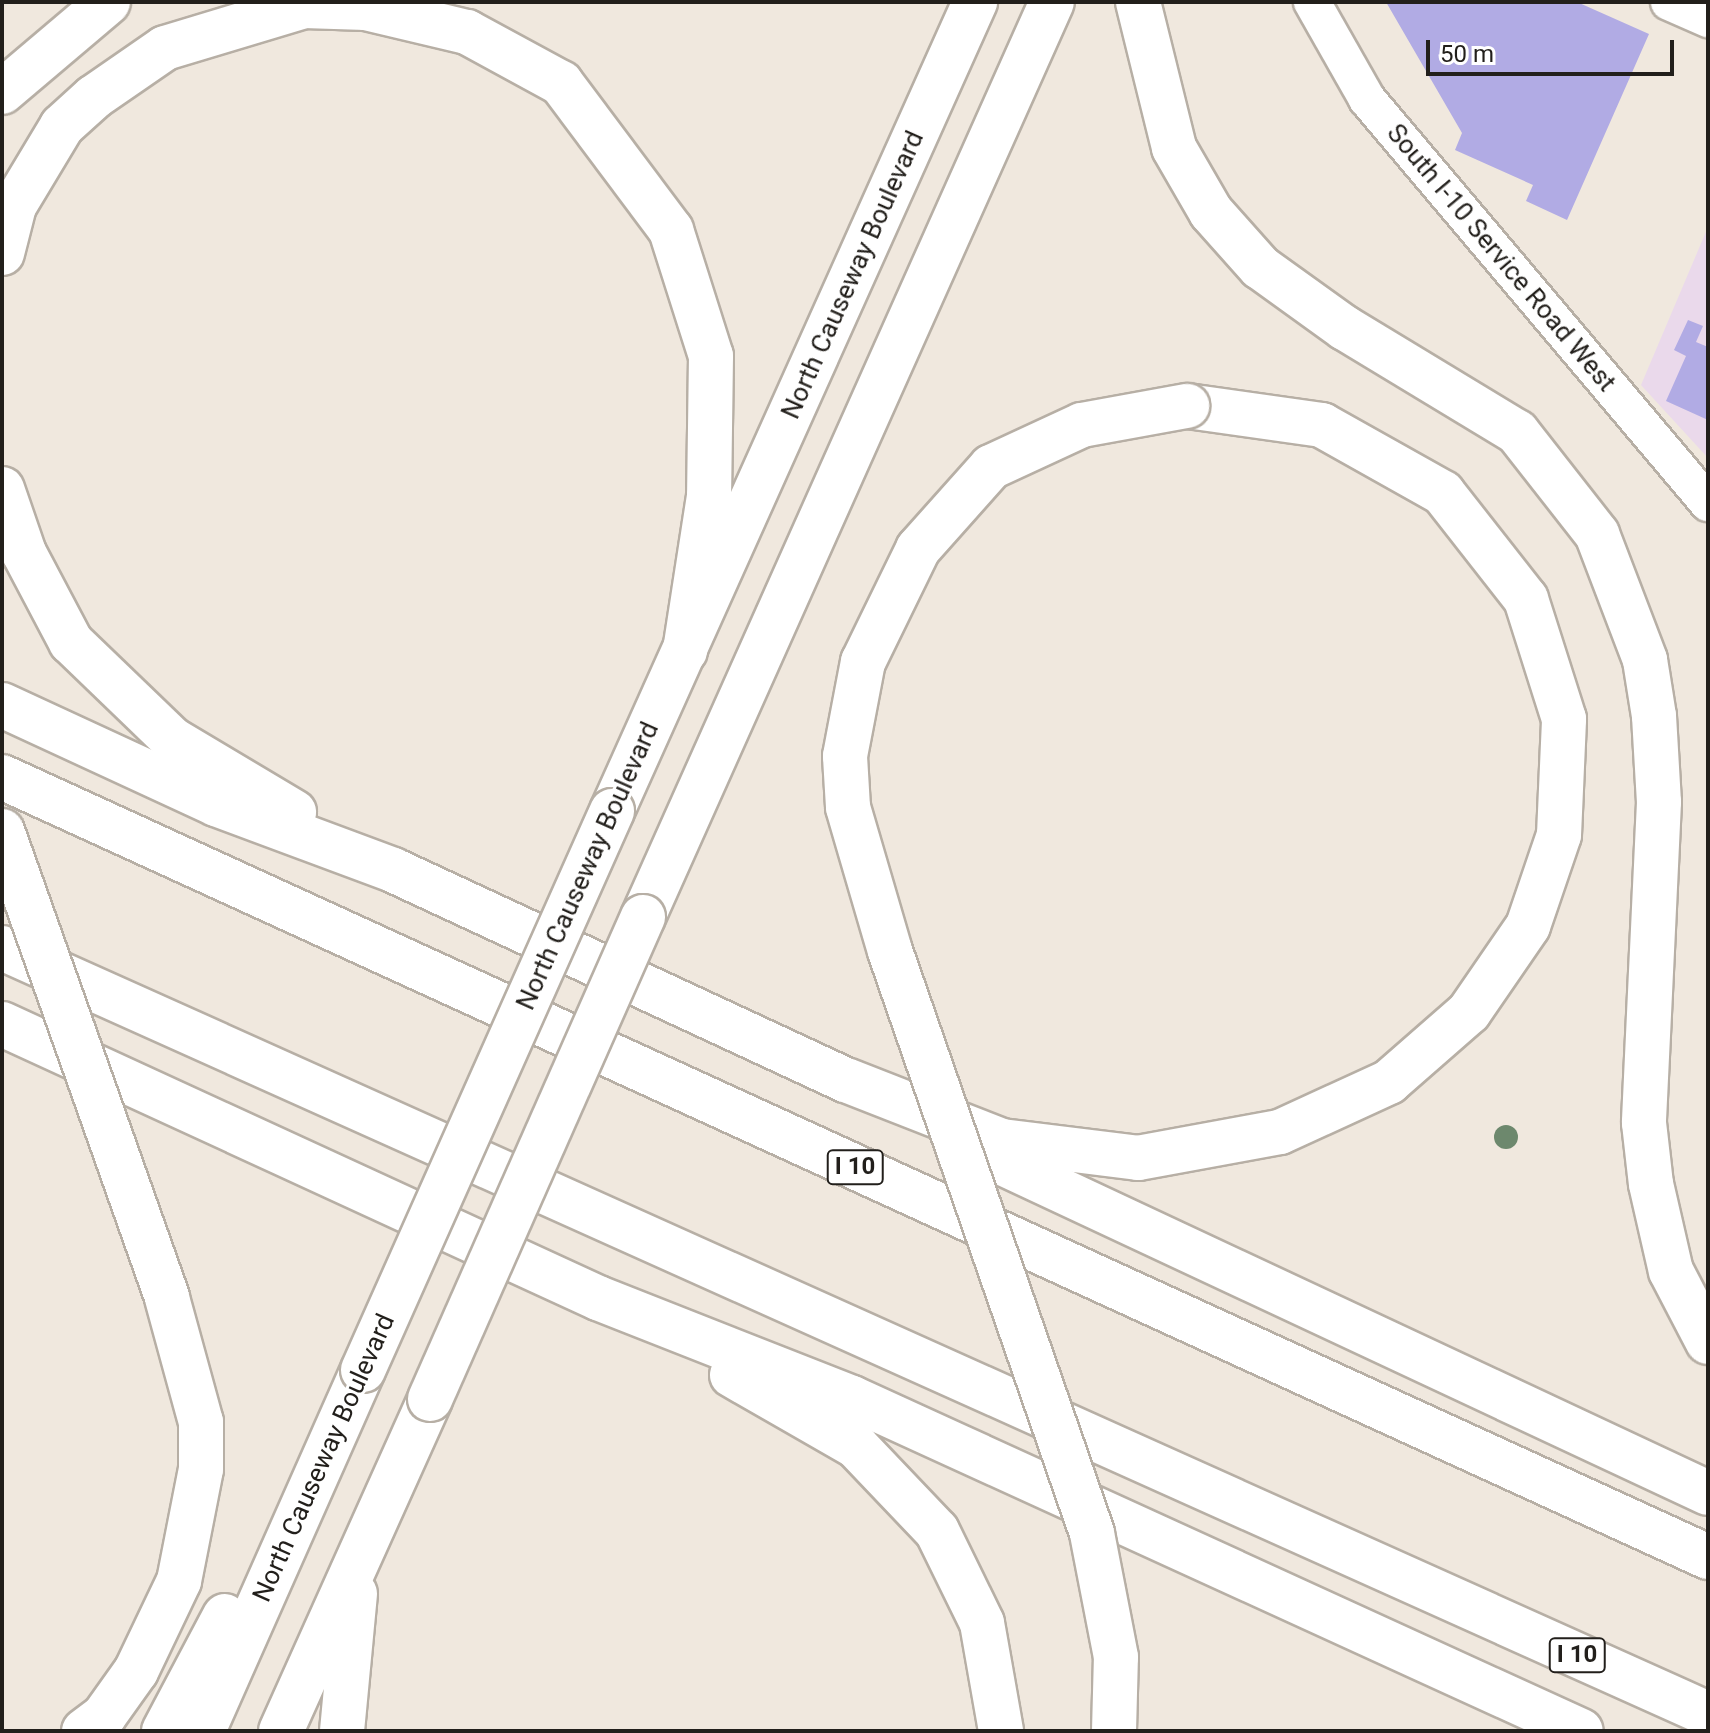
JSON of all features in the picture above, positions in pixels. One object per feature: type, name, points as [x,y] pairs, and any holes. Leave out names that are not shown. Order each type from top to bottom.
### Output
[{"type":"highway","points":[[2,92],[108,2]]},
{"type":"highway","name":"North Causeway Boulevard","points":[[203,1731],[975,2]]},
{"type":"highway","points":[[281,1731],[1052,2]]},
{"type":"highway","points":[[1138,2],[1174,148],[1211,212],[1260,267],[1345,328],[1517,432],[1597,534],[1645,660],[1654,716],[1659,802],[1644,1123],[1651,1184],[1671,1271],[1708,1342]]},
{"type":"highway","points":[[2,253],[14,206],[62,126],[94,97],[165,48],[304,6],[366,8],[467,32],[561,83],[671,230],[711,356],[709,496],[685,651]]},
{"type":"highway","points":[[2,705],[216,804],[393,870],[846,1080],[1002,1141],[1138,1158],[1280,1132],[1389,1082],[1469,1012],[1528,926],[1559,835],[1564,719],[1526,599],[1443,493],[1322,425],[1187,406],[1082,425],[991,467],[918,549],[863,662],[845,756],[848,807],[890,951],[1092,1533],[1116,1657],[1114,1731]]},
{"type":"highway","points":[[2,489],[24,553],[71,642],[173,740],[393,870]]},
{"type":"highway","name":"I 10","points":[[2,777],[1708,1557]]},
{"type":"highway","points":[[2,831],[167,1298],[201,1422],[201,1469],[179,1581],[136,1671],[104,1716],[84,1731]]},
{"type":"highway","name":"I 10","points":[[2,948],[1708,1714]]},
{"type":"highway","points":[[2,1024],[598,1298],[852,1398],[1581,1731]]},
{"type":"highway","points":[[2,1054],[94,1065]]},
{"type":"highway","points":[[846,1080],[1018,1175],[1708,1493]]},
{"type":"highway","points":[[598,1298],[856,1446],[937,1531],[982,1623],[1001,1731]]},
{"type":"highway","points":[[164,1731],[230,1607],[291,1532]]},
{"type":"highway","points":[[342,1731],[358,1560]]},
{"type":"street","name":"South I-10 Service Road West","points":[[1312,2],[1367,99],[1708,503]]},
{"type":"street","points":[[1669,2],[1708,19]]},
{"type":"shaded area","points":[[1708,227],[1708,458],[1641,385]]},
{"type":"building","points":[[1386,2],[1577,2],[1649,34],[1567,220],[1526,201],[1533,185],[1455,150],[1462,133]]},
{"type":"building","points":[[1688,320],[1703,326],[1696,342],[1708,347],[1708,420],[1666,401],[1686,356],[1674,350]]}]
